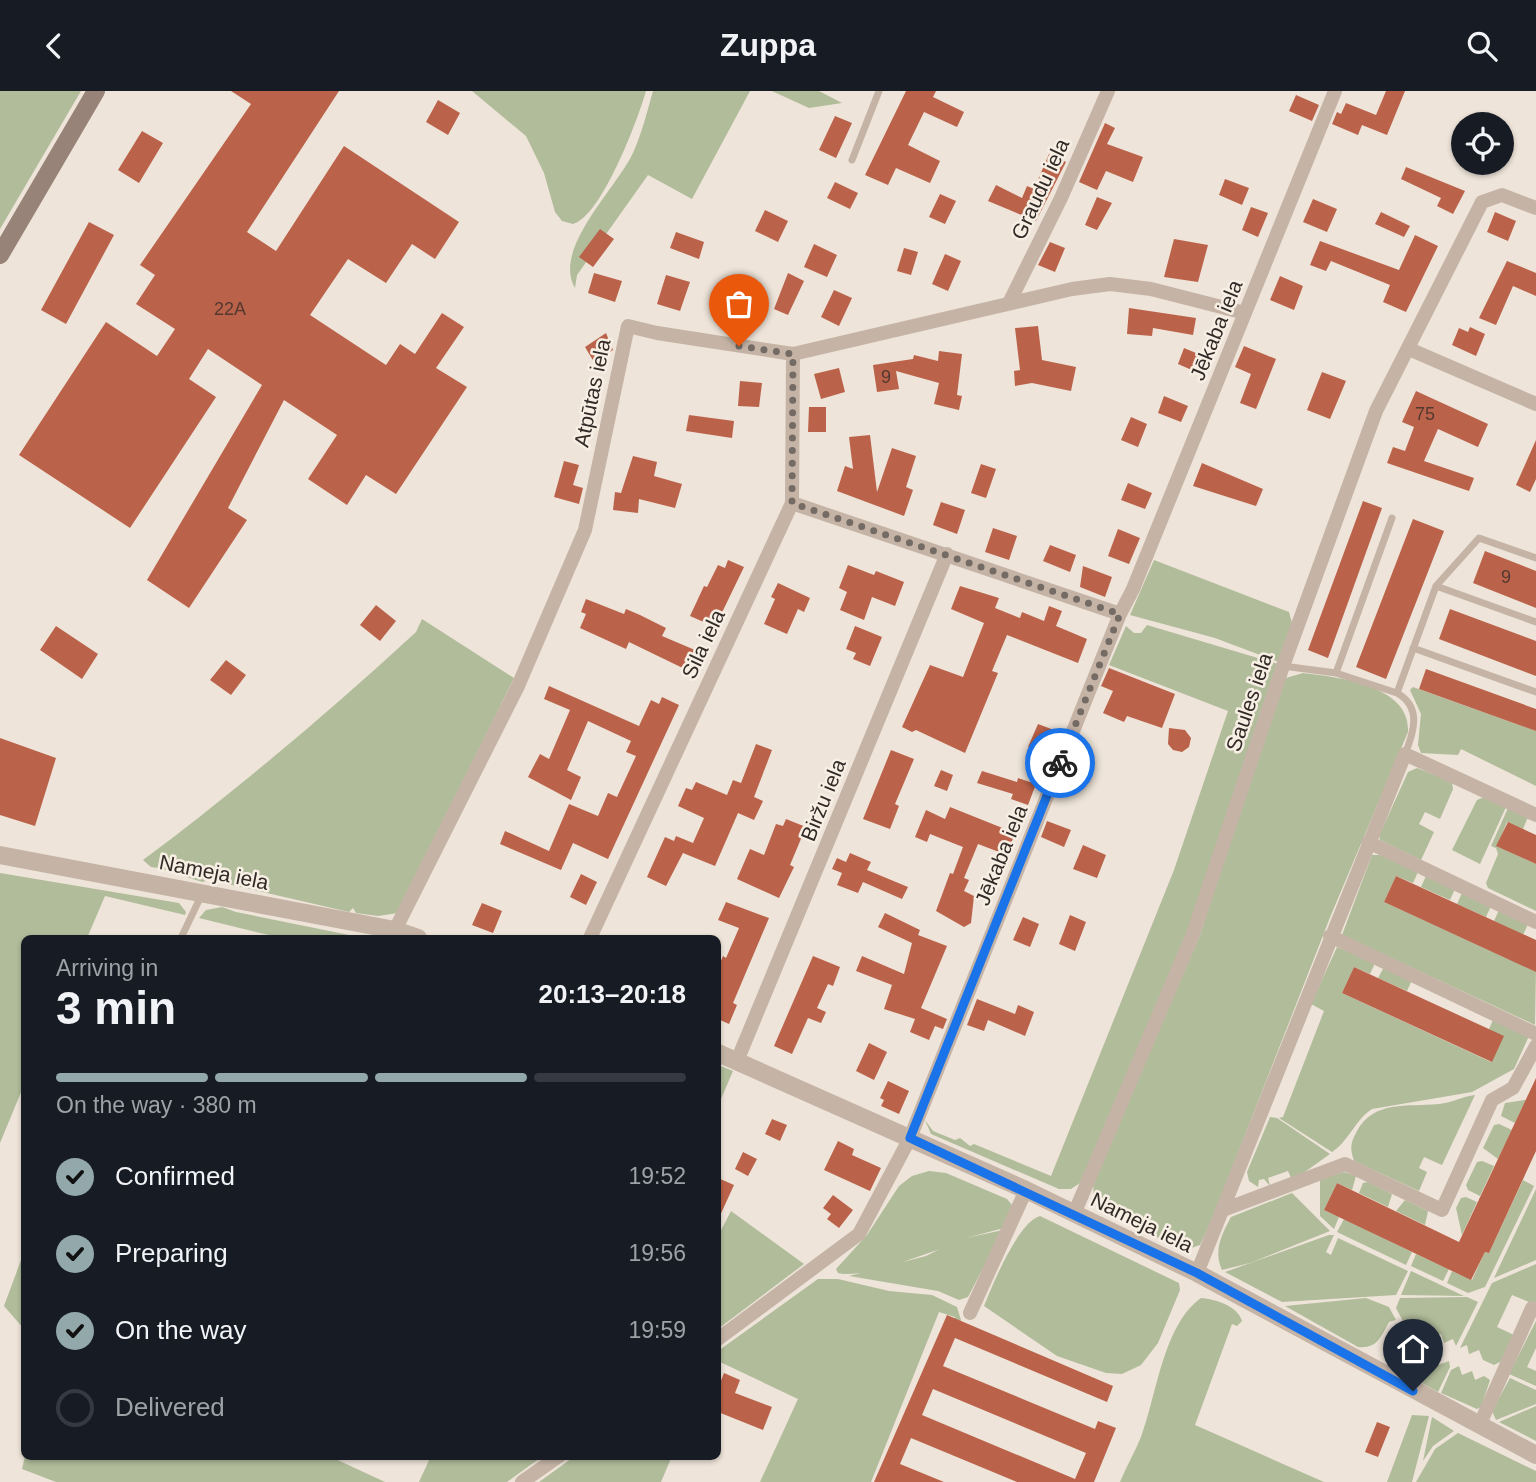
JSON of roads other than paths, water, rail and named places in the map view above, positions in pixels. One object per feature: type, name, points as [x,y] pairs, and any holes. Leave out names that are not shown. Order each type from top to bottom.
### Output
[{"type":"main road","points":[[0,255],[96,91]]},
{"type":"street","name":"Graudu iela","points":[[1009,303],[1061,198],[1108,91]]},
{"type":"street","name":"Jēkaba iela","points":[[721,1337],[859,1234],[910,1138],[1120,614],[1133,589],[1335,91]]},
{"type":"street","name":"Saules iela","points":[[1074,1213],[1193,934],[1283,666],[1376,411],[1476,209],[1489,197],[1502,195],[1536,208]]},
{"type":"street","name":"Atpūtas iela","points":[[395,930],[518,686],[585,530],[628,326],[793,354],[1072,289],[1110,284],[1151,289],[1245,313]]},
{"type":"street","points":[[1409,349],[1536,404]]},
{"type":"street","name":"Sila iela","points":[[591,935],[792,503],[793,354]]},
{"type":"street","points":[[792,503],[1120,614]]},
{"type":"street","name":"Biržu iela","points":[[737,1061],[947,554]]},
{"type":"street","points":[[1197,1273],[1405,754],[1536,815]]},
{"type":"street","points":[[1368,842],[1536,922]]},
{"type":"street","name":"Nameja iela","points":[[0,855],[395,930],[409,935]]},
{"type":"street","points":[[1330,936],[1536,1034]]},
{"type":"street","points":[[1223,1210],[1345,1164],[1442,1210],[1492,1100],[1513,1088],[1536,1046]]},
{"type":"street","name":"Nameja iela","points":[[721,1054],[1026,1190],[1197,1273],[1536,1455]]},
{"type":"street","points":[[970,1313],[1026,1190]]},
{"type":"street","points":[[1479,1426],[1532,1308]]},
{"type":"street","points":[[522,1482],[553,1460]]},
{"type":"lane","points":[[852,160],[879,91]]},
{"type":"lane","points":[[1336,673],[1392,518]]},
{"type":"lane","points":[[1397,693],[1436,586],[1479,538],[1536,558]]},
{"type":"lane","points":[[1436,586],[1536,622]]},
{"type":"lane","points":[[1413,648],[1536,692]]},
{"type":"lane","points":[[1283,666],[1336,673],[1397,693],[1407,701],[1414,716],[1413,732],[1405,754]]},
{"type":"lane","points":[[182,935],[203,893]]}]
